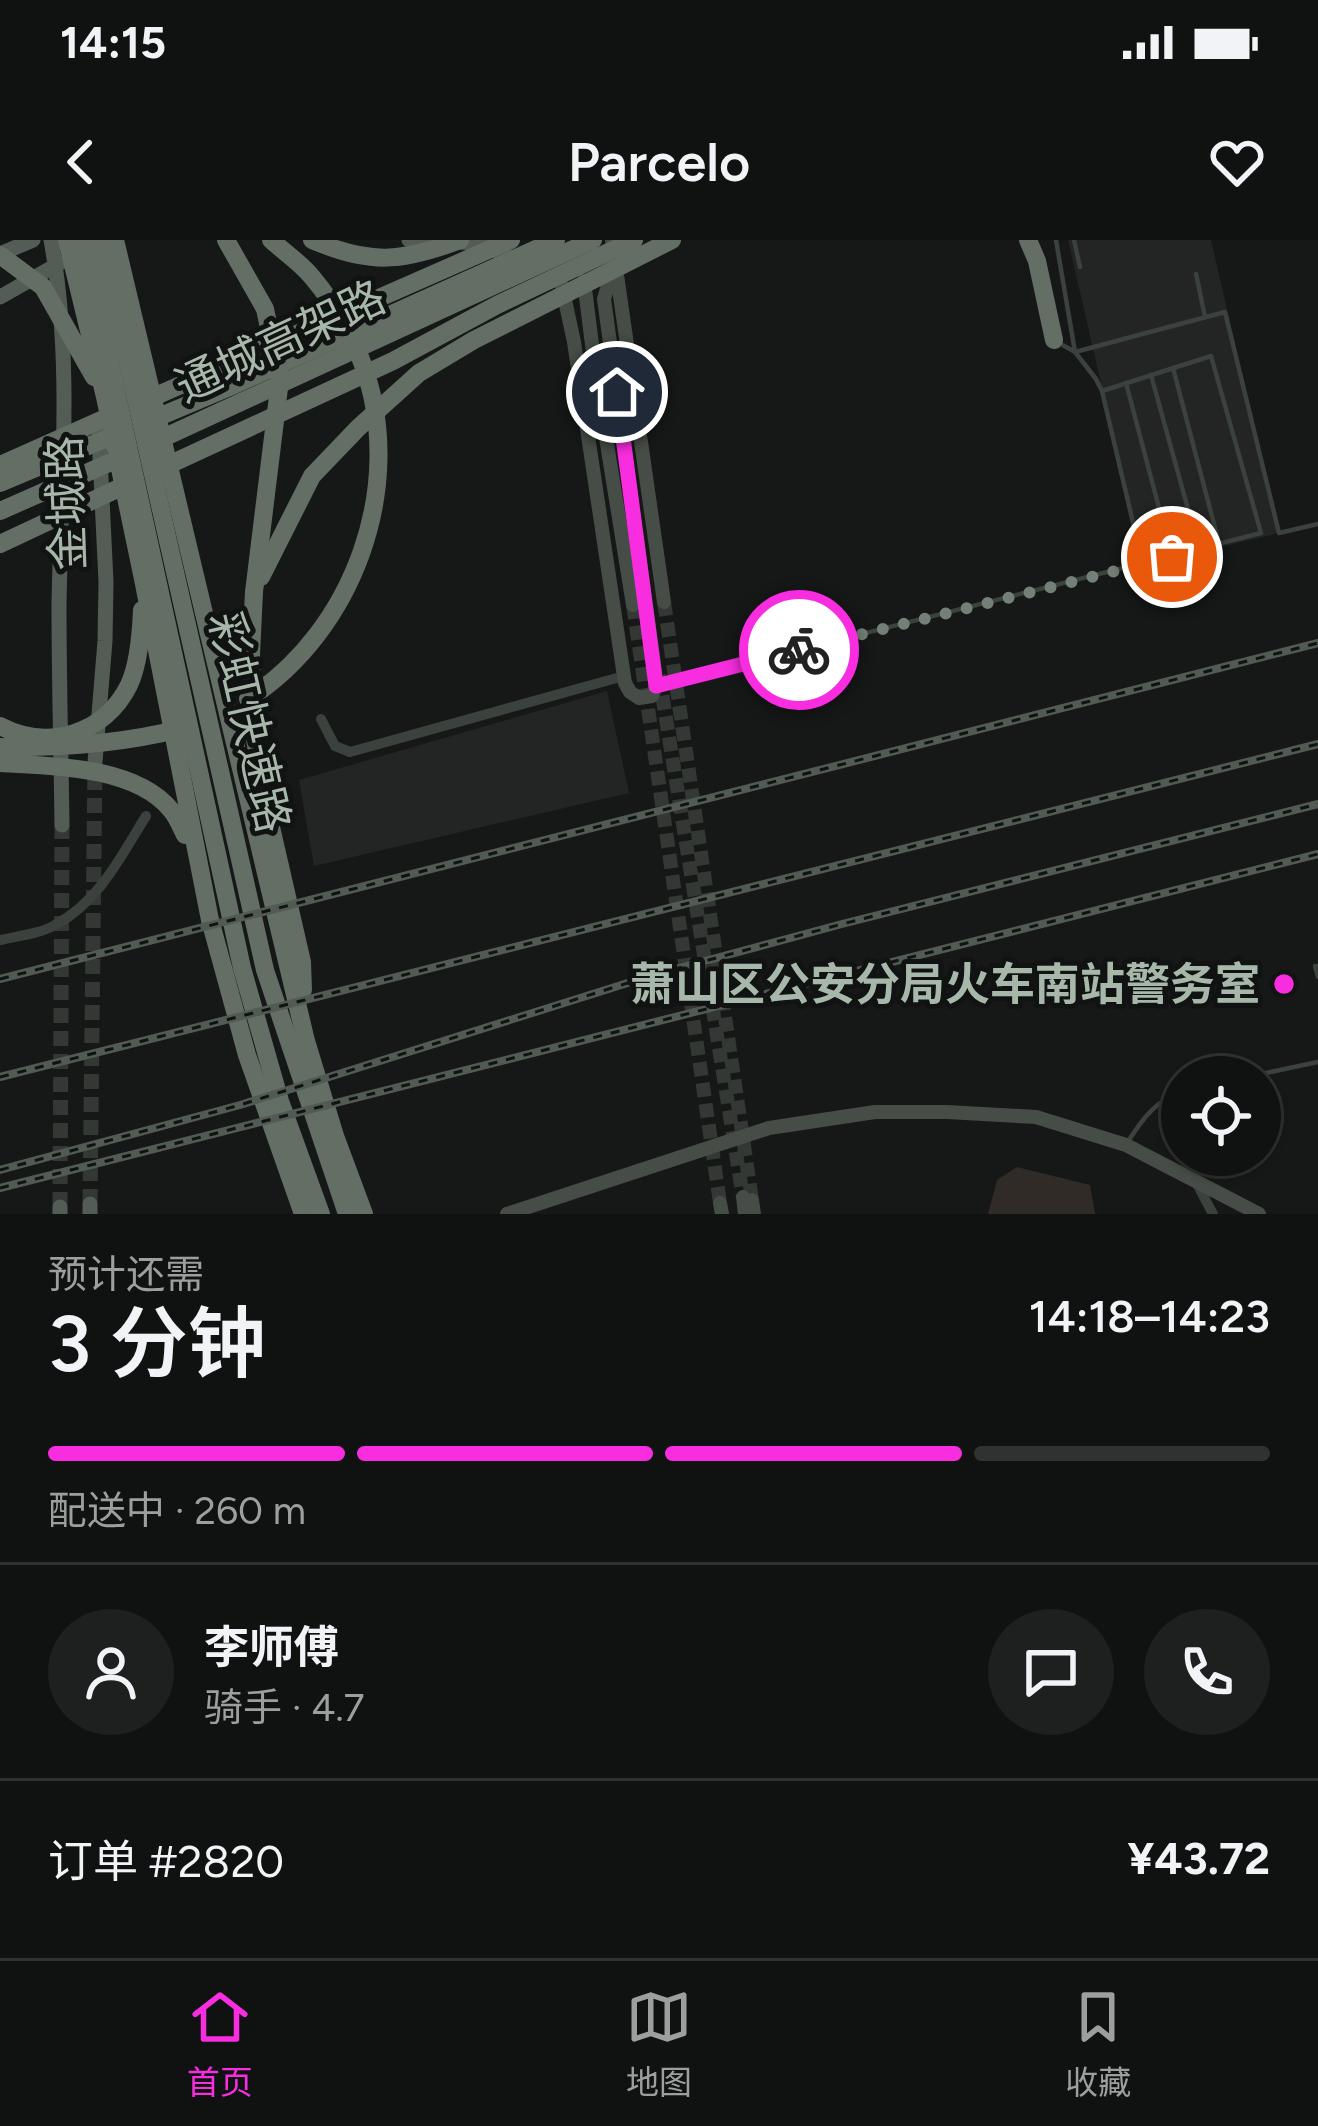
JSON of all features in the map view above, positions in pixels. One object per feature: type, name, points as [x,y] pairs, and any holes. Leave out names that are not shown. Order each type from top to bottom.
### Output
[{"type":"highway","points":[[67,240],[105,397],[210,920],[267,1117],[303,1214]]},
{"type":"highway","points":[[226,240],[265,309],[280,380],[254,592],[254,731],[262,788],[302,962],[306,1041]]},
{"type":"highway","points":[[0,747],[136,740],[218,716],[285,672],[338,603],[368,535],[380,460],[378,422],[363,363],[341,319],[310,274],[271,240]]},
{"type":"highway","points":[[312,240],[334,250],[391,259],[423,254],[460,240]]},
{"type":"highway","points":[[0,461],[29,453],[511,240]]},
{"type":"highway","name":"通城高架路","points":[[0,482],[232,386],[555,240]]},
{"type":"highway","name":"通城高架路","points":[[0,511],[593,240]]},
{"type":"highway","points":[[0,544],[393,362],[634,240]]},
{"type":"highway","points":[[254,592],[312,476],[419,374],[474,340],[672,240]]},
{"type":"highway","points":[[1028,240],[1054,340]]},
{"type":"highway","points":[[101,241],[306,1041],[364,1214]]},
{"type":"highway","name":"彩虹快速路","points":[[101,241],[242,968],[274,1081],[321,1214]]},
{"type":"highway","name":"彩虹快速路","points":[[101,241],[265,970],[347,1214]]},
{"type":"highway","points":[[0,255],[44,287],[105,397]]},
{"type":"highway","points":[[474,340],[536,286]]},
{"type":"highway","points":[[0,726],[32,738],[63,737],[92,727],[115,707],[131,682],[141,631],[143,578]]},
{"type":"highway","points":[[0,763],[80,768],[134,783],[170,808],[197,857]]},
{"type":"main road","points":[[0,255],[34,240]]},
{"type":"main road","name":"金城路","points":[[51,240],[65,404],[59,606],[62,825]]},
{"type":"main road","points":[[409,240],[480,243],[572,286]]},
{"type":"main road","points":[[0,297],[101,241]]},
{"type":"main road","name":"金城路","points":[[95,762],[106,582],[96,348],[101,241]]},
{"type":"street","points":[[555,240],[572,286],[632,604]]},
{"type":"street","points":[[579,240],[572,286],[574,342],[624,676],[630,692],[639,698],[652,696],[656,686],[604,299],[615,261]]},
{"type":"street","points":[[612,240],[664,602]]},
{"type":"street","points":[[572,286],[659,240]]},
{"type":"street","points":[[572,286],[574,342]]},
{"type":"street","points":[[321,718],[335,746],[350,752],[624,676]]},
{"type":"street","points":[[0,940],[53,927],[83,906],[104,883],[146,815]]},
{"type":"street","points":[[507,1214],[769,1128],[875,1112],[1036,1117],[1126,1144],[1259,1214]]},
{"type":"street","points":[[1196,1182],[1213,1214]]},
{"type":"lane","points":[[1056,240],[1075,352]]},
{"type":"lane","points":[[1074,240],[1081,267]]},
{"type":"lane","points":[[1196,274],[1204,317]]},
{"type":"lane","points":[[1075,352],[1225,312],[1279,533],[1318,524]]},
{"type":"lane","points":[[1054,340],[1075,352],[1102,391],[1143,565]]},
{"type":"lane","points":[[656,686],[1261,533],[1211,356],[1102,391]]},
{"type":"lane","points":[[1173,368],[1220,544]]},
{"type":"lane","points":[[1151,375],[1199,550]]},
{"type":"lane","points":[[1126,383],[1172,557]]},
{"type":"lane","points":[[1317,966],[1318,977]]},
{"type":"lane","points":[[1281,1070],[1318,1062]]},
{"type":"lane","points":[[1126,1144],[1145,1114],[1161,1102]]},
{"type":"shaded area","points":[[1068,240],[1211,240],[1279,533],[1143,565]]},
{"type":"shaded area","points":[[607,691],[629,793],[314,866],[299,780]]},
{"type":"shaded area","points":[[1017,1167],[1090,1185],[1095,1214],[988,1214],[997,1180]]},
{"type":"tunnel","points":[[664,602],[752,1200]]},
{"type":"tunnel","points":[[633,605],[720,1203]]},
{"type":"tunnel","points":[[659,675],[743,1197]]},
{"type":"tunnel","points":[[90,1204],[95,763]]},
{"type":"tunnel","points":[[60,1207],[62,825]]},
{"type":"railway","points":[[0,979],[1318,643]]},
{"type":"railway","points":[[0,1077],[1318,744]]},
{"type":"railway","points":[[0,1170],[240,1105],[653,975],[1318,804]]},
{"type":"railway","points":[[0,1188],[1318,854]]},
{"type":"way so far","points":[[799,650],[1172,557]]},
{"type":"place","name":"萧山区公安分局火车南站警务室","points":[[1284,984]]},
{"type":"route","points":[[617,392],[656,686],[799,650]]}]
